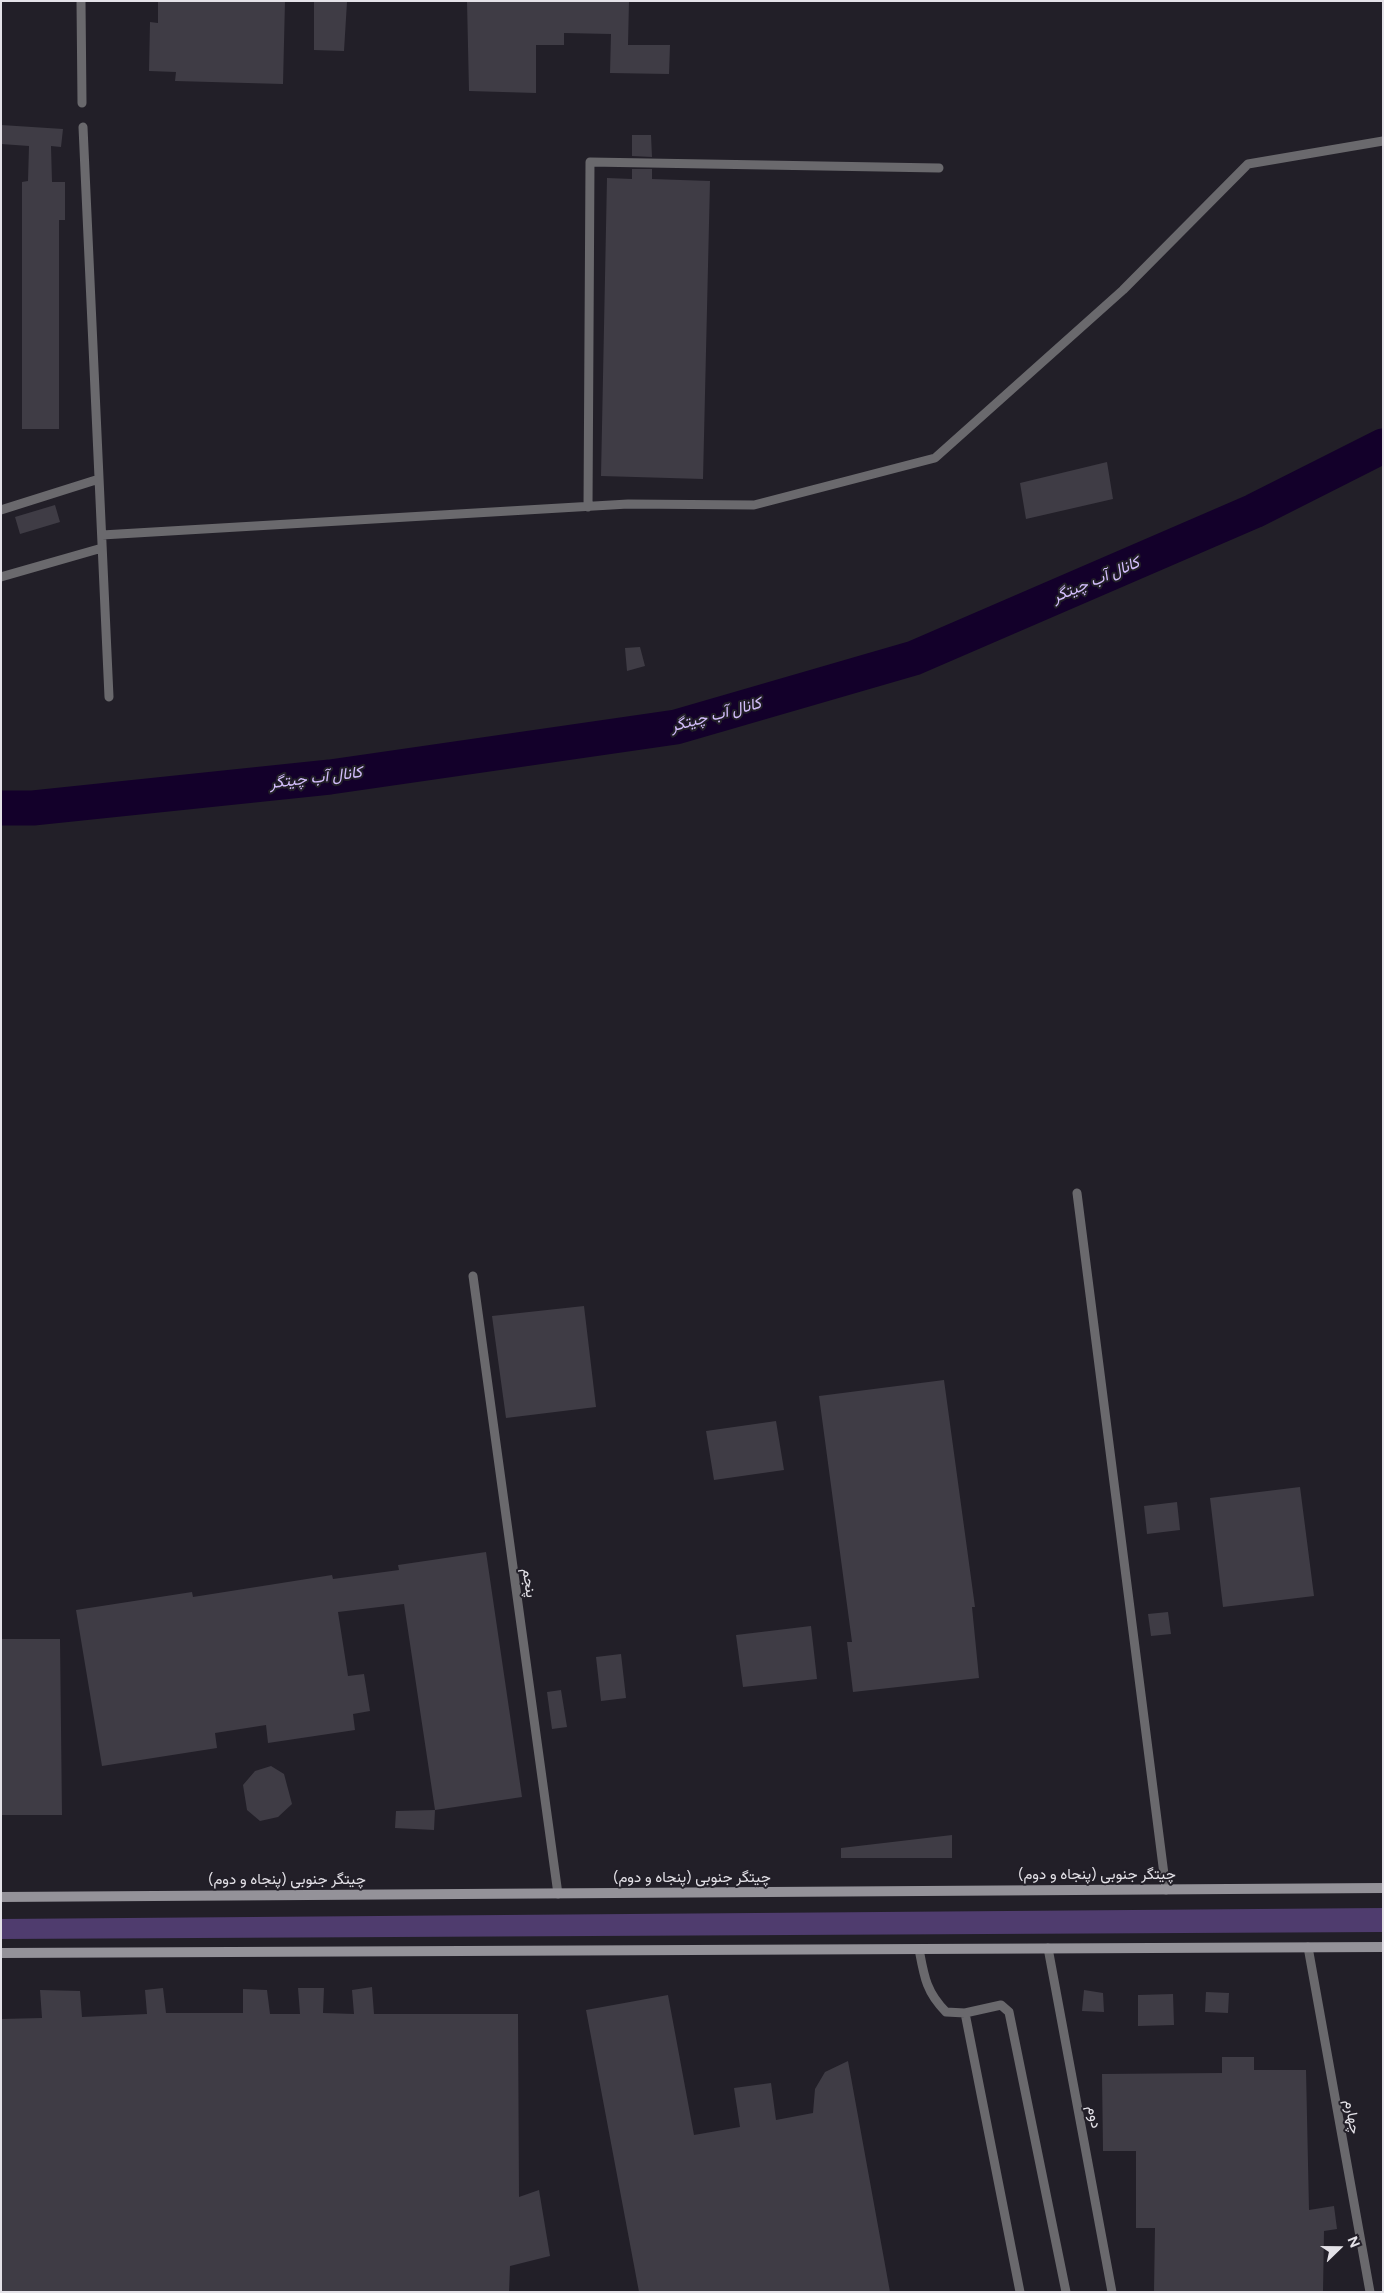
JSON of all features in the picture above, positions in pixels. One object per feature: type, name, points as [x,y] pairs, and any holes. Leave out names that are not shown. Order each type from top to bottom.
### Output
[{"type":"main road","name":"چیتگر جنوبی (پنجاه و دوم)","points":[[1,1897],[1383,1888]]},
{"type":"main road","points":[[1,1953],[1383,1946]]},
{"type":"lane","points":[[81,1],[82,103]]},
{"type":"lane","points":[[83,127],[109,697]]},
{"type":"lane","points":[[102,535],[628,504],[754,505],[934,458],[1123,290],[1248,164],[1383,141]]},
{"type":"lane","points":[[588,507],[590,162],[939,168]]},
{"type":"lane","points":[[1,510],[99,479]]},
{"type":"lane","points":[[1,577],[102,548]]},
{"type":"lane","points":[[1077,1193],[1166,1890]]},
{"type":"lane","name":"پنجم","points":[[472,1276],[558,1894]]},
{"type":"lane","name":"چهارم","points":[[1308,1947],[1370,2292]]},
{"type":"lane","name":"دوم","points":[[1048,1948],[1112,2292]]},
{"type":"lane","points":[[919,1949],[924,1976],[932,1998],[946,2012],[965,2013],[1001,2005],[1010,2014],[1066,2292]]},
{"type":"lane","points":[[965,2013],[1020,2292]]},
{"type":"shaded area","points":[[1383,1908],[1383,1932],[1,1939],[1,1919]]},
{"type":"building","points":[[158,1],[285,1],[283,84],[175,81],[176,72],[149,71],[150,22],[158,23]]},
{"type":"building","points":[[467,1],[629,1],[628,45],[670,45],[669,74],[610,73],[611,34],[564,33],[564,45],[536,45],[536,93],[469,91]]},
{"type":"building","points":[[314,2],[347,2],[344,51],[314,50]]},
{"type":"building","points":[[1,125],[63,129],[61,147],[51,146],[52,182],[65,182],[65,220],[59,220],[59,429],[22,429],[22,182],[28,181],[29,146],[1,144]]},
{"type":"building","points":[[632,135],[651,135],[652,157],[632,156]]},
{"type":"building","points":[[632,169],[652,169],[652,179],[710,181],[703,479],[601,476],[607,178],[632,179]]},
{"type":"building","points":[[1107,462],[1113,499],[1026,519],[1020,483]]},
{"type":"building","points":[[55,505],[60,522],[20,534],[15,517]]},
{"type":"building","points":[[640,647],[645,666],[627,671],[625,648]]},
{"type":"building","points":[[584,1306],[596,1407],[506,1418],[492,1316]]},
{"type":"building","points":[[944,1380],[975,1607],[972,1607],[979,1678],[853,1692],[847,1642],[852,1642],[819,1396]]},
{"type":"building","points":[[776,1421],[784,1470],[714,1480],[706,1431]]},
{"type":"building","points":[[1300,1487],[1314,1596],[1223,1607],[1210,1498]]},
{"type":"building","points":[[1177,1502],[1180,1530],[1147,1534],[1144,1506]]},
{"type":"building","points":[[486,1552],[522,1797],[435,1810],[404,1604],[338,1612],[348,1676],[364,1674],[370,1711],[353,1714],[355,1730],[268,1743],[266,1725],[215,1733],[217,1748],[102,1766],[76,1610],[192,1592],[193,1597],[332,1575],[333,1579],[399,1570],[398,1565]]},
{"type":"building","points":[[1168,1612],[1171,1634],[1151,1636],[1148,1614]]},
{"type":"building","points":[[811,1626],[817,1679],[743,1687],[736,1635]]},
{"type":"building","points":[[1,1639],[60,1639],[62,1815],[1,1815]]},
{"type":"building","points":[[621,1654],[626,1698],[601,1701],[596,1657]]},
{"type":"building","points":[[561,1690],[567,1727],[552,1729],[547,1692]]},
{"type":"building","points":[[271,1766],[284,1774],[292,1804],[278,1817],[260,1821],[247,1810],[243,1785],[255,1771]]},
{"type":"building","points":[[435,1810],[434,1830],[395,1828],[396,1811]]},
{"type":"building","points":[[952,1835],[952,1858],[841,1858],[841,1848]]},
{"type":"building","points":[[372,1987],[374,2014],[518,2014],[519,2197],[539,2190],[550,2256],[510,2266],[509,2292],[1,2292],[1,2019],[42,2018],[40,1990],[80,1991],[82,2017],[147,2014],[145,1990],[163,1988],[166,2013],[243,2013],[243,1989],[267,1990],[270,2014],[300,2014],[298,1988],[324,1988],[323,2013],[354,2014],[352,1990]]},
{"type":"building","points":[[1084,1990],[1103,1993],[1104,2012],[1082,2011]]},
{"type":"building","points":[[1206,1992],[1229,1993],[1228,2013],[1205,2012]]},
{"type":"building","points":[[1173,1994],[1174,2025],[1138,2026],[1138,1995]]},
{"type":"building","points":[[668,1995],[694,2135],[740,2127],[734,2088],[771,2083],[776,2120],[813,2113],[815,2089],[825,2072],[848,2061],[890,2292],[639,2292],[586,2010]]},
{"type":"building","points":[[1222,2057],[1254,2057],[1254,2070],[1306,2070],[1309,2210],[1334,2206],[1337,2229],[1324,2231],[1323,2292],[1154,2292],[1155,2228],[1136,2228],[1136,2151],[1103,2151],[1102,2074],[1222,2073]]},
{"type":"waterway","name":"کانال آب چیتگر","points":[[1,808],[33,808],[330,777],[676,727],[914,658],[1254,511],[1383,446]]}]
